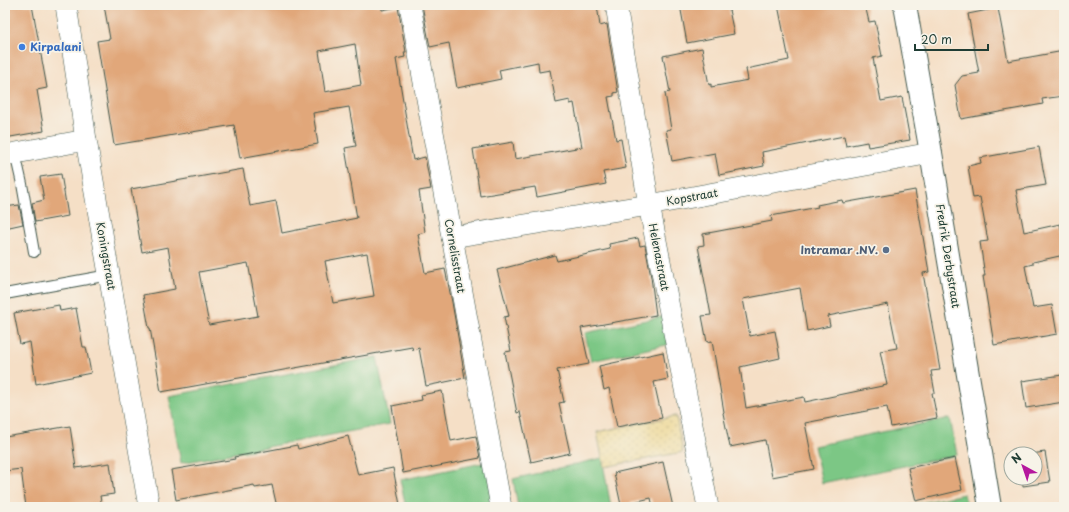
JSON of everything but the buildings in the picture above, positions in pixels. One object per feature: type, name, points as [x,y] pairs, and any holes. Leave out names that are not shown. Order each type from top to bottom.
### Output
[{"type":"main road","name":"Fredrik Derbystraat","points":[[905,5],[990,507]]},
{"type":"street","name":"Koningstraat","points":[[66,5],[86,140],[149,507]]},
{"type":"street","name":"Cornelisstraat","points":[[410,5],[501,507]]},
{"type":"street","name":"Helenastraat","points":[[616,5],[649,205],[708,507]]},
{"type":"street","points":[[10,154],[86,140]]},
{"type":"street","name":"Kopstraat","points":[[452,236],[649,205],[931,153]]},
{"type":"lane","points":[[10,154],[22,184],[34,252]]},
{"type":"lane","points":[[5,294],[109,275]]},
{"type":"green space","points":[[665,316],[671,344],[591,361],[585,333]]},
{"type":"green space","points":[[377,357],[390,424],[181,463],[169,396]]},
{"type":"green space","points":[[950,418],[957,455],[822,483],[814,446]]},
{"type":"green space","points":[[602,458],[611,507],[518,507],[513,479]]},
{"type":"green space","points":[[492,461],[501,507],[406,507],[400,480]]},
{"type":"green space","points":[[964,494],[967,507],[901,507]]},
{"type":"sand","points":[[676,416],[683,452],[604,467],[597,432]]},
{"type":"place","name":"Kirpalani","points":[[22,47]]},
{"type":"place","name":"Intramar .NV.","points":[[886,250]]}]
